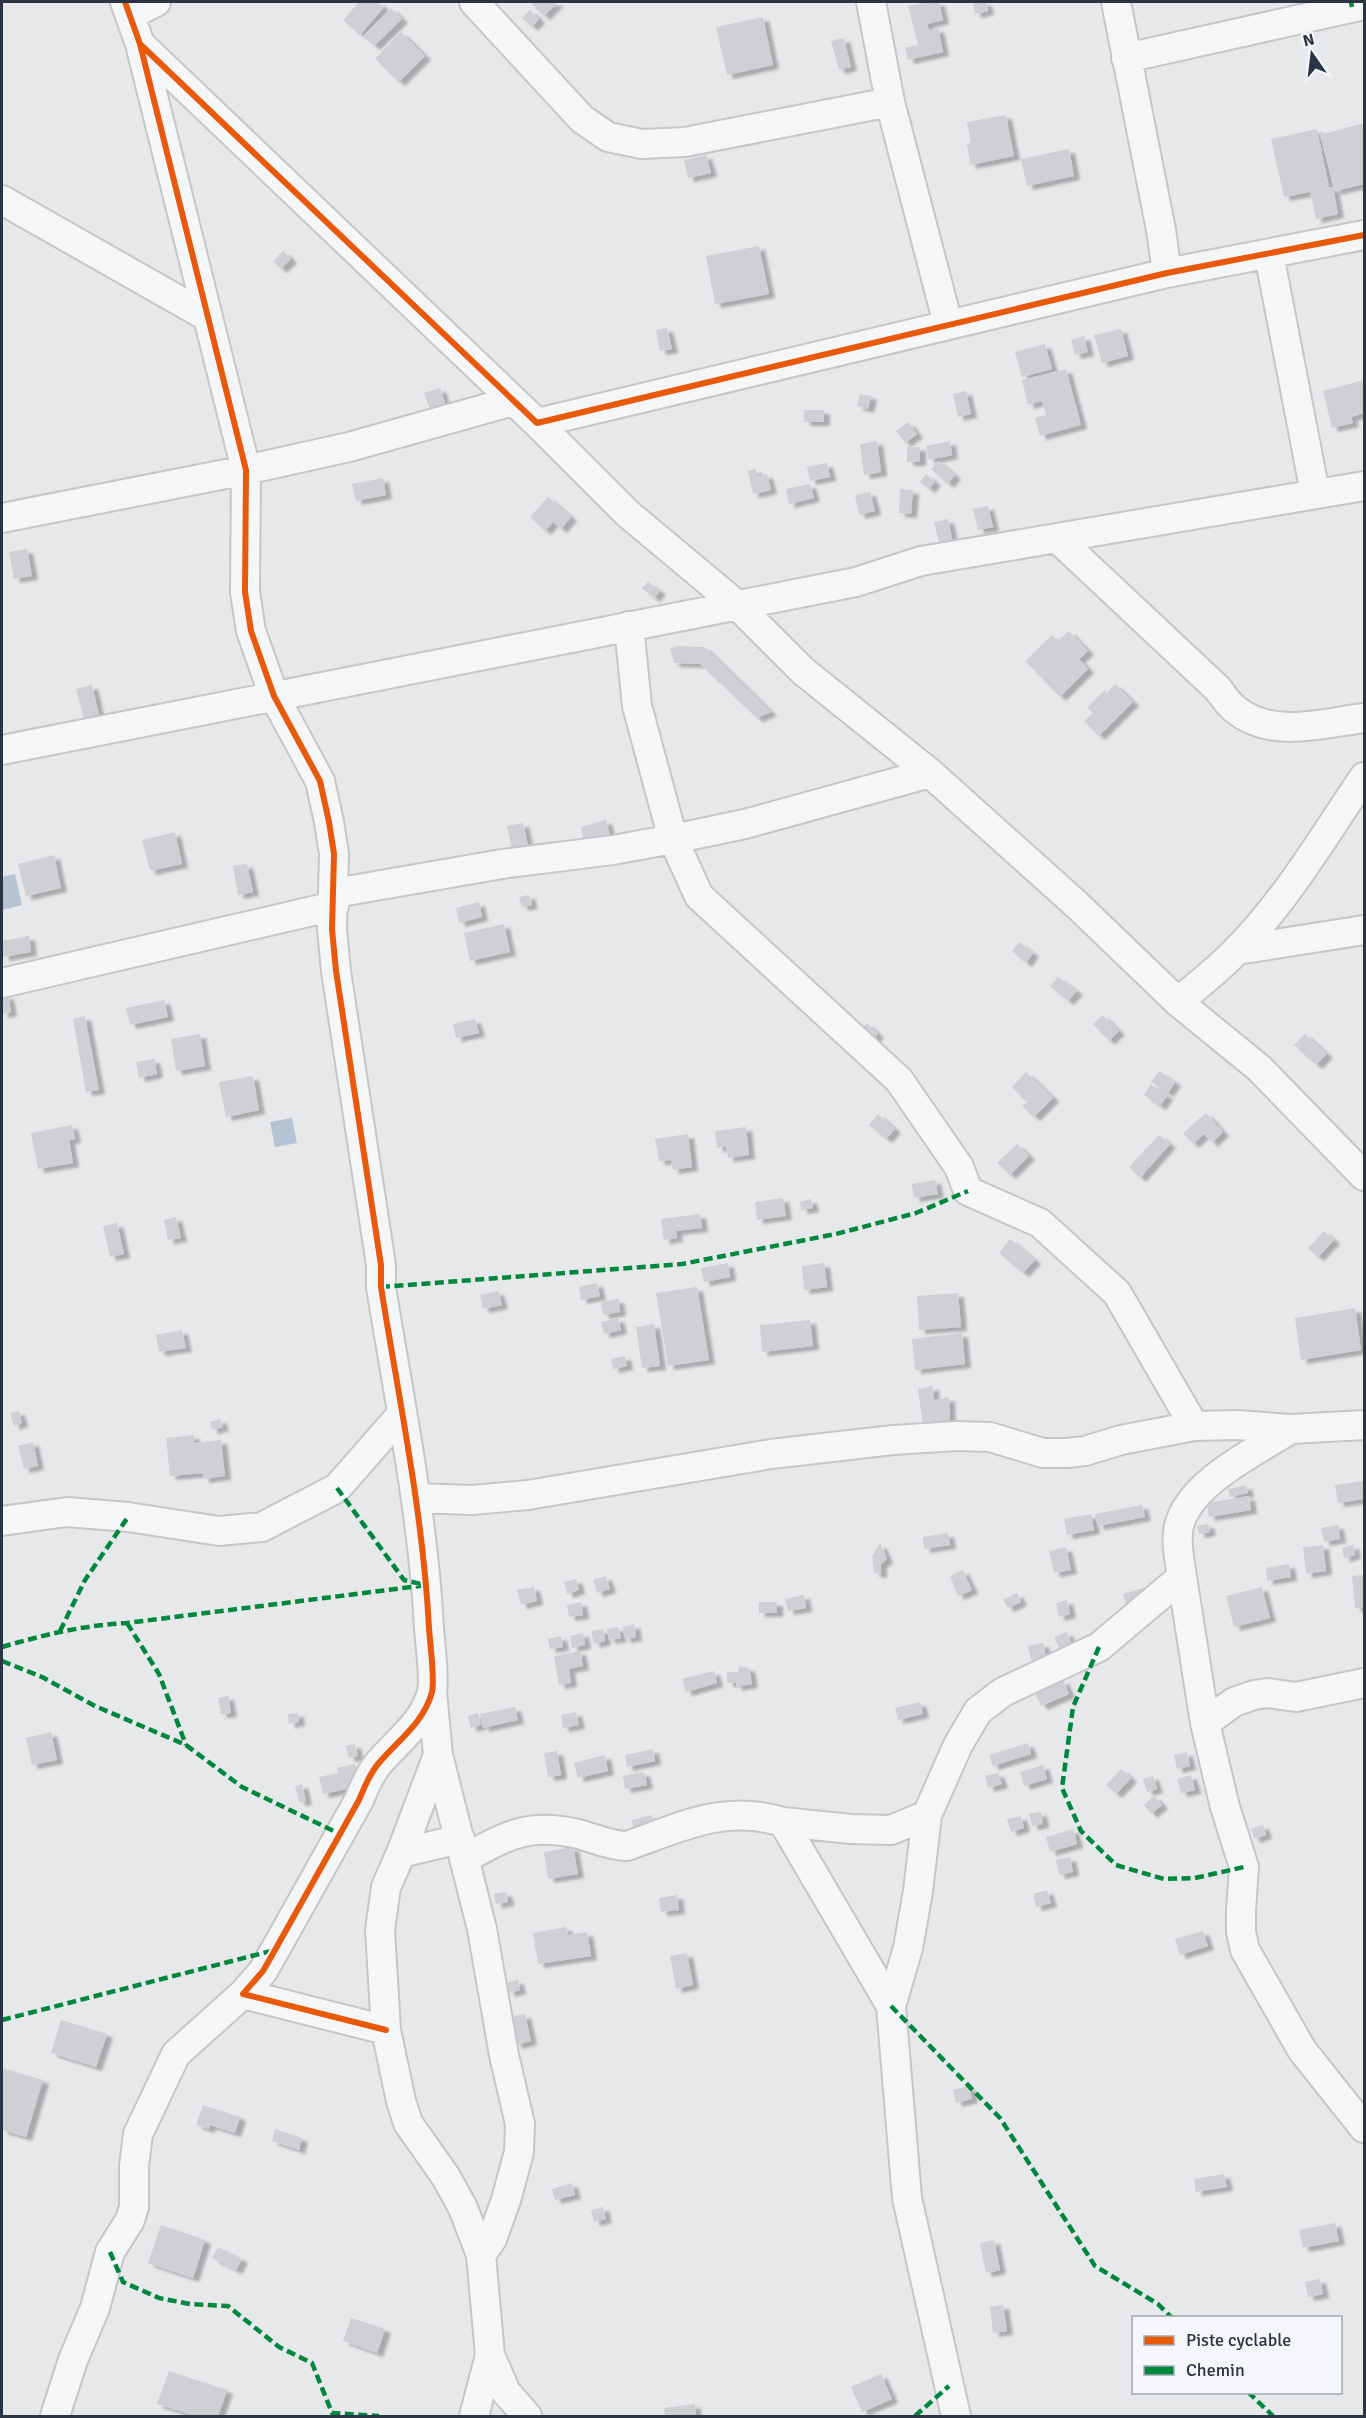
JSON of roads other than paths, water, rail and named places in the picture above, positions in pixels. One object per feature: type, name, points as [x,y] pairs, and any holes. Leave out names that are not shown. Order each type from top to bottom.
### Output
[{"type":"street","points":[[156,2],[128,8],[140,44],[246,470],[245,592],[251,631],[274,696],[320,781],[334,854],[332,929],[336,971],[381,1265],[381,1287],[416,1498],[427,1586],[432,1691],[438,1755],[482,1929],[504,2055],[520,2124],[519,2152],[507,2200],[492,2239],[481,2255]]},
{"type":"street","points":[[474,2],[582,119],[608,137],[642,144],[685,142],[890,102]]},
{"type":"street","points":[[871,2],[890,102],[948,324]]},
{"type":"street","points":[[1116,2],[1161,230],[1167,273]]},
{"type":"street","points":[[1126,58],[1365,5]]},
{"type":"street","points":[[140,44],[537,423],[627,513],[736,605],[803,671],[930,773],[1076,904],[1178,1002],[1259,1068],[1365,1176]]},
{"type":"street","points":[[2,200],[208,317]]},
{"type":"street","points":[[537,423],[1167,273],[1365,235]]},
{"type":"street","points":[[1269,254],[1315,493]]},
{"type":"street","points":[[2,518],[246,470],[349,447],[513,401]]},
{"type":"street","points":[[2,750],[856,582],[921,561],[1365,486]]},
{"type":"street","points":[[1057,538],[1218,688],[1235,710],[1258,724],[1288,728],[1365,718]]},
{"type":"street","points":[[629,626],[637,706],[673,839],[699,896],[899,1080],[959,1167],[968,1191],[1040,1223],[1117,1293],[1194,1426]]},
{"type":"street","points":[[2,983],[334,900],[502,864],[613,850],[746,824],[930,773]]},
{"type":"street","points":[[1178,1002],[1237,950],[1313,854],[1365,777]]},
{"type":"street","points":[[1237,950],[1365,930]]},
{"type":"street","points":[[2,1521],[67,1512],[128,1517],[219,1531],[262,1527],[337,1488],[401,1415]]},
{"type":"street","points":[[416,1498],[472,1500],[528,1495],[771,1454],[957,1436],[990,1437],[1043,1453],[1085,1451],[1121,1440],[1194,1426],[1238,1425],[1291,1429],[1365,1425]]},
{"type":"street","points":[[1291,1429],[1221,1473],[1198,1494],[1186,1509],[1178,1527],[1182,1577],[1205,1724],[1225,1807],[1244,1867],[1240,1910],[1245,1950],[1302,2050],[1365,2128]]},
{"type":"street","points":[[956,2416],[907,2198],[891,2006],[908,1948],[918,1891],[927,1815],[958,1745],[978,1711],[1003,1692],[1099,1647],[1182,1577]]},
{"type":"street","points":[[1205,1724],[1234,1702],[1254,1695],[1267,1693],[1296,1697],[1365,1683]]},
{"type":"street","points":[[55,2416],[73,2360],[95,2308],[110,2252],[130,2220],[134,2207],[134,2166],[138,2134],[176,2054],[243,1994],[263,1971],[359,1800],[367,1780],[378,1764],[404,1739],[419,1718],[432,1691]]},
{"type":"street","points":[[438,1755],[386,1887],[380,1930],[386,2030],[408,2123],[452,2187],[463,2208],[481,2255],[490,2355],[506,2392],[527,2416]]},
{"type":"street","points":[[401,1853],[462,1849],[526,1831],[568,1832],[615,1846],[627,1846],[695,1820],[740,1814],[763,1816],[783,1822],[851,1829],[891,1830],[927,1815]]},
{"type":"street","points":[[783,1822],[891,2006]]},
{"type":"street","points":[[243,1994],[386,2030]]},
{"type":"street","points":[[474,2416],[490,2355]]},
{"type":"water","points":[[15,874],[22,905],[2,910],[2,877]]},
{"type":"water","points":[[292,1118],[297,1143],[275,1147],[270,1122]]}]
